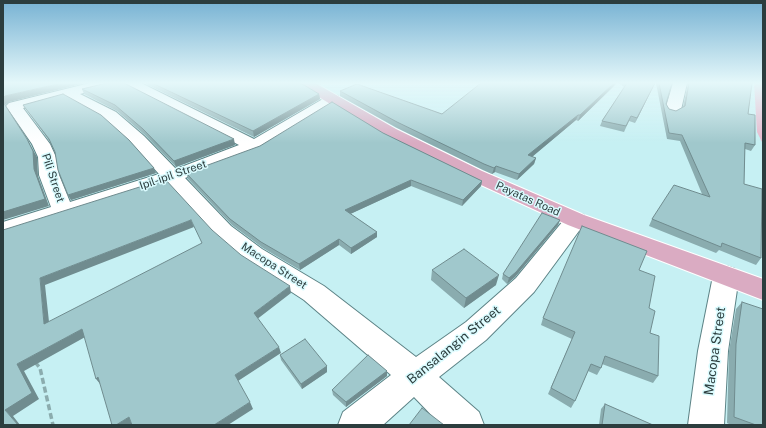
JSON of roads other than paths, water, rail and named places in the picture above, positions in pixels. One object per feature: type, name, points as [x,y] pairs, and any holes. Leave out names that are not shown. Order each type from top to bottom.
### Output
[{"type":"main road","name":"Payatas Road","points":[[340,103],[397,137],[475,175],[576,220],[763,290]]},
{"type":"street","name":"Pili Street","points":[[25,103],[14,106],[41,144],[47,157],[49,175],[64,211]]},
{"type":"street","name":"Macopa Street","points":[[87,103],[110,115],[138,140],[223,231],[253,256],[314,292],[415,376],[466,425]]},
{"type":"street","points":[[170,103],[254,146]]},
{"type":"street","name":"Ipil-ipil Street","points":[[3,230],[171,177],[254,146],[326,103]]},
{"type":"street","points":[[673,110],[675,103]]},
{"type":"street","name":"Bansalangin Street","points":[[356,425],[415,376],[476,330],[525,285],[576,220]]},
{"type":"street","name":"Macopa Street","points":[[706,425],[713,351],[726,276]]}]
